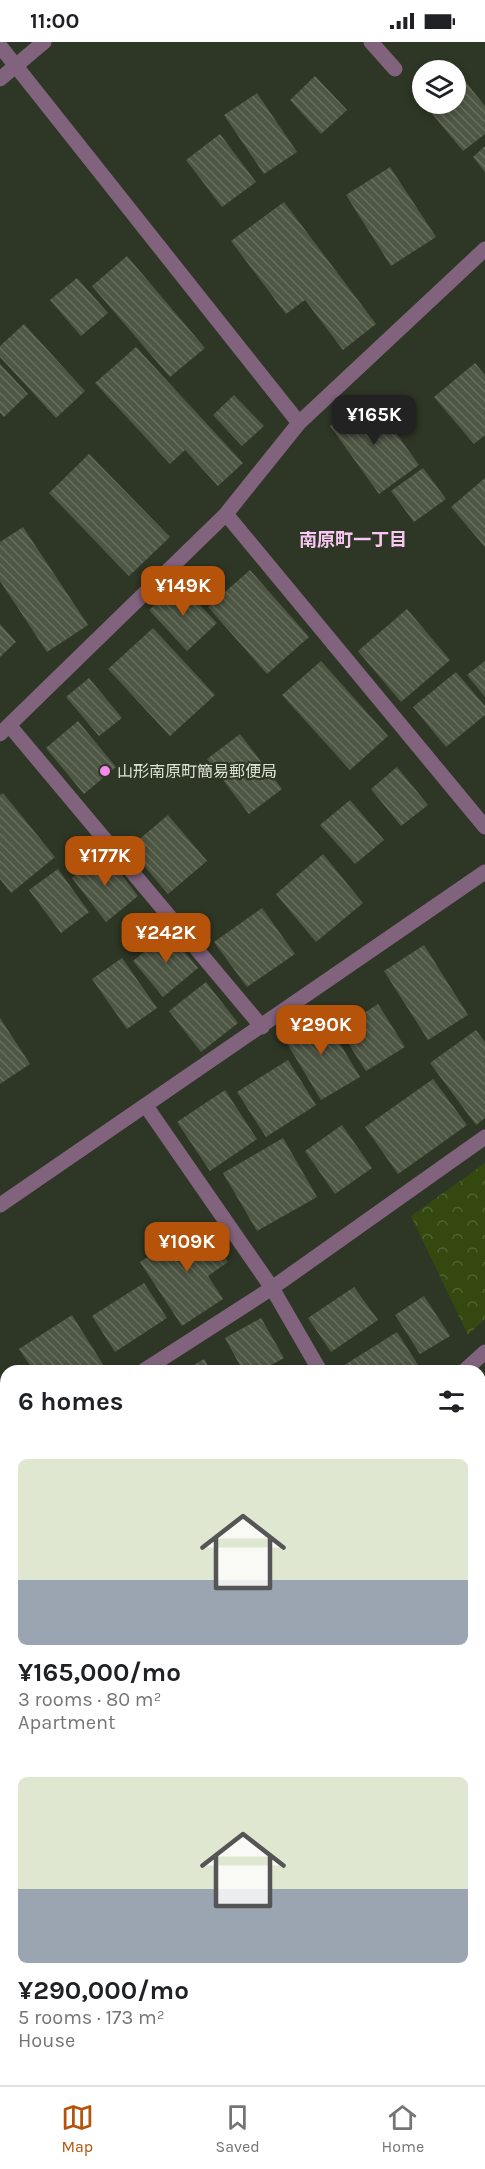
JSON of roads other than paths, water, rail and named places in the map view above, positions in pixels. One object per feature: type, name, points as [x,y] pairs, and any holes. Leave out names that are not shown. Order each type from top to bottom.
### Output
[{"type":"street","points":[[0,79],[44,42]]},
{"type":"street","points":[[371,42],[395,69]]},
{"type":"street","points":[[0,46],[299,423]]},
{"type":"street","points":[[262,1027],[5,729],[226,514],[299,423],[485,249]]},
{"type":"street","points":[[226,514],[485,827]]},
{"type":"street","points":[[0,1205],[485,872]]},
{"type":"street","points":[[146,1106],[272,1288],[317,1365]]},
{"type":"street","points":[[152,1365],[272,1288],[485,1137]]},
{"type":"street","points":[[471,1365],[485,1352]]},
{"type":"place","name":"山形南原町簡易郵便局","points":[[105,771]]},
{"type":"district","name":"南原町一丁目","points":[[353,540]]}]
